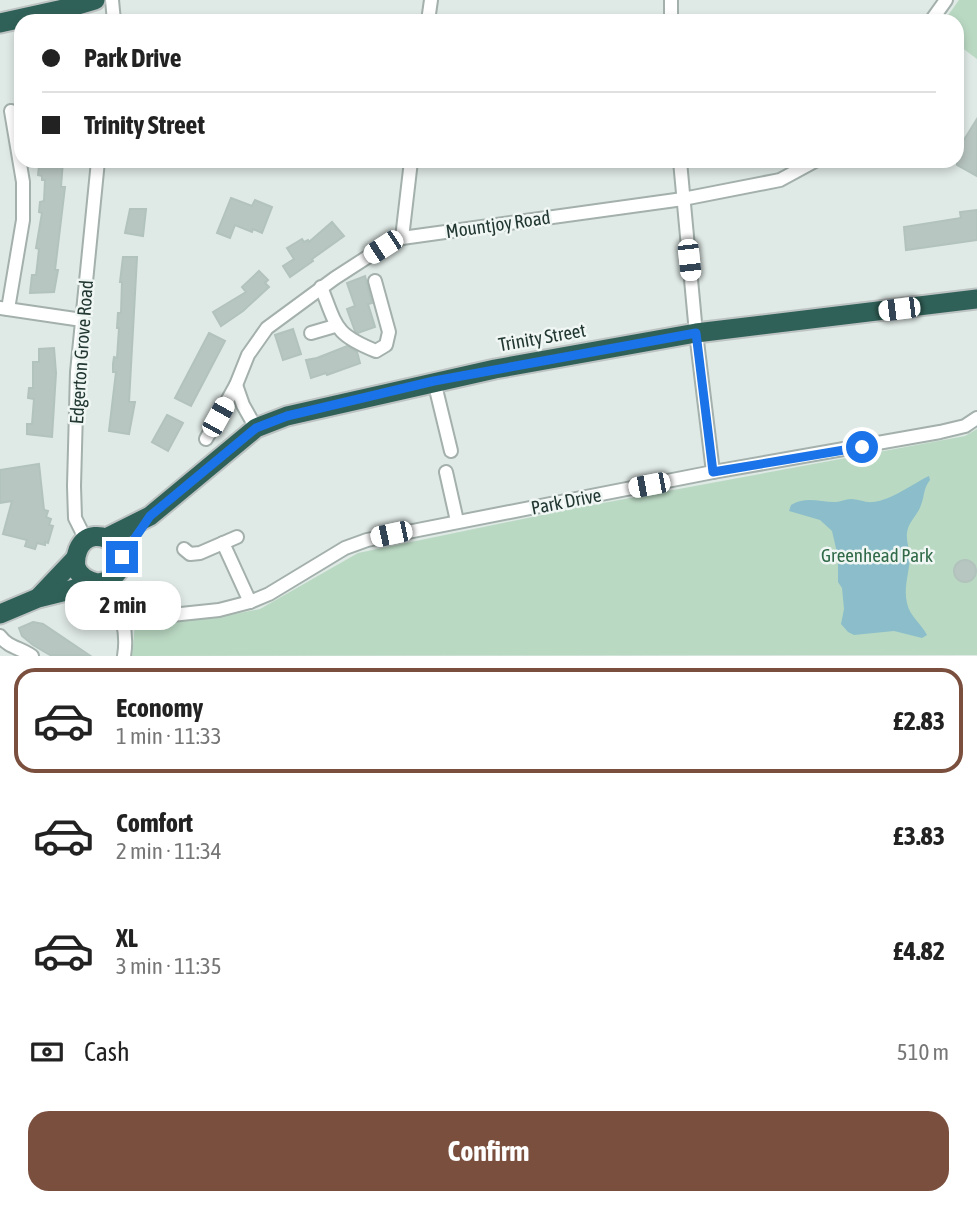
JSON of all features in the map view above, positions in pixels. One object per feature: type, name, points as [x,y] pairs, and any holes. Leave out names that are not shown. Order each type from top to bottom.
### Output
[{"type":"highway","points":[[41,14],[95,0]]},
{"type":"highway","name":"Trinity Street","points":[[122,557],[150,516],[256,428],[287,416],[434,381],[696,333],[977,299]]},
{"type":"highway","name":"Trinity Street","points":[[96,539],[150,516]]},
{"type":"highway","points":[[1,617],[38,598],[102,582],[118,572],[122,557],[117,545],[96,539],[80,545],[75,559],[38,598]]},
{"type":"highway","points":[[75,559],[79,573],[90,582],[102,582]]},
{"type":"street","points":[[11,111],[14,129]]},
{"type":"street","points":[[21,168],[23,220],[4,308],[82,320]]},
{"type":"street","name":"Edgerton Grove Road","points":[[96,539],[75,518],[74,486],[77,372],[97,168]]},
{"type":"street","points":[[402,238],[410,168]]},
{"type":"street","points":[[681,168],[696,333],[713,472]]},
{"type":"street","name":"Mountjoy Road","points":[[206,439],[261,333],[321,288],[383,247],[402,238],[683,199],[780,180],[801,168]]},
{"type":"street","points":[[321,288],[335,326],[345,336],[376,351],[386,345],[389,332],[375,281]]},
{"type":"street","points":[[311,332],[335,326]]},
{"type":"street","points":[[434,381],[450,451]]},
{"type":"street","points":[[236,385],[256,428]]},
{"type":"street","name":"Park Drive","points":[[124,620],[219,610],[250,602],[269,594],[345,548],[366,540],[713,472],[940,432],[965,426],[977,418]]},
{"type":"street","points":[[446,472],[457,521]]},
{"type":"street","points":[[184,549],[190,554],[200,553],[237,537]]},
{"type":"street","points":[[223,543],[250,602]]},
{"type":"street","points":[[102,582],[124,620],[124,656]]},
{"type":"street","points":[[2,642],[21,648],[32,656]]},
{"type":"green space","points":[[959,0],[977,0],[977,59],[964,49],[964,14],[949,14]]},
{"type":"green space","name":"Greenhead Park","points":[[977,429],[977,655],[132,656],[135,624],[214,618],[260,609],[358,553],[576,508],[965,436]]},
{"type":"water","points":[[929,476],[920,509],[908,529],[910,555],[906,591],[911,612],[927,635],[922,638],[894,631],[854,635],[841,624],[844,609],[842,588],[838,582],[838,557],[832,531],[820,520],[789,511],[791,505],[807,500],[880,501]]},
{"type":"building","points":[[977,119],[977,176],[962,168],[964,140]]},
{"type":"building","points":[[39,168],[62,168],[61,187],[65,187],[54,292],[30,293],[32,275],[36,275],[39,249],[36,248],[42,213],[39,212],[40,202],[44,201],[45,180],[38,175]]},
{"type":"building","points":[[231,198],[252,206],[255,200],[272,207],[262,233],[235,225],[230,238],[217,233]]},
{"type":"building","points":[[130,209],[146,209],[143,236],[125,233]]},
{"type":"building","points":[[977,210],[977,240],[906,250],[904,227],[961,218],[960,212]]},
{"type":"building","points":[[332,222],[344,236],[290,277],[283,266],[294,259],[287,248],[302,239],[309,242]]},
{"type":"building","points":[[123,257],[137,257],[129,402],[135,402],[129,434],[109,431],[116,372],[113,372],[113,364],[114,357],[117,358],[118,313],[121,313],[120,282]]},
{"type":"building","points":[[259,271],[268,280],[265,283],[269,287],[243,311],[221,326],[213,312],[246,292],[242,287]]},
{"type":"building","points":[[365,276],[372,303],[368,304],[375,327],[358,333],[347,309],[355,306],[347,283]]},
{"type":"building","points":[[293,329],[301,354],[283,360],[275,335]]},
{"type":"building","points":[[209,333],[225,341],[191,406],[175,398]]},
{"type":"building","points":[[347,346],[357,352],[360,363],[311,378],[306,360]]},
{"type":"building","points":[[54,348],[56,373],[52,437],[27,434],[27,424],[32,424],[34,399],[28,398],[29,388],[33,388],[33,362],[39,362],[39,349]]},
{"type":"building","points":[[167,415],[183,423],[168,451],[152,442]]},
{"type":"building","points":[[39,464],[44,510],[48,511],[46,517],[51,519],[49,525],[53,526],[48,543],[37,543],[35,549],[25,546],[27,540],[3,534],[12,501],[0,503],[0,470]]},
{"type":"building","points":[[965,560],[973,563],[976,571],[973,579],[965,582],[957,579],[954,571],[957,563]]},
{"type":"building","points":[[33,622],[43,624],[89,655],[50,655],[33,645],[22,636],[19,628]]},
{"type":"route","points":[[122,557],[150,516],[256,428],[287,416],[434,381],[696,333],[713,472],[862,447]]}]
